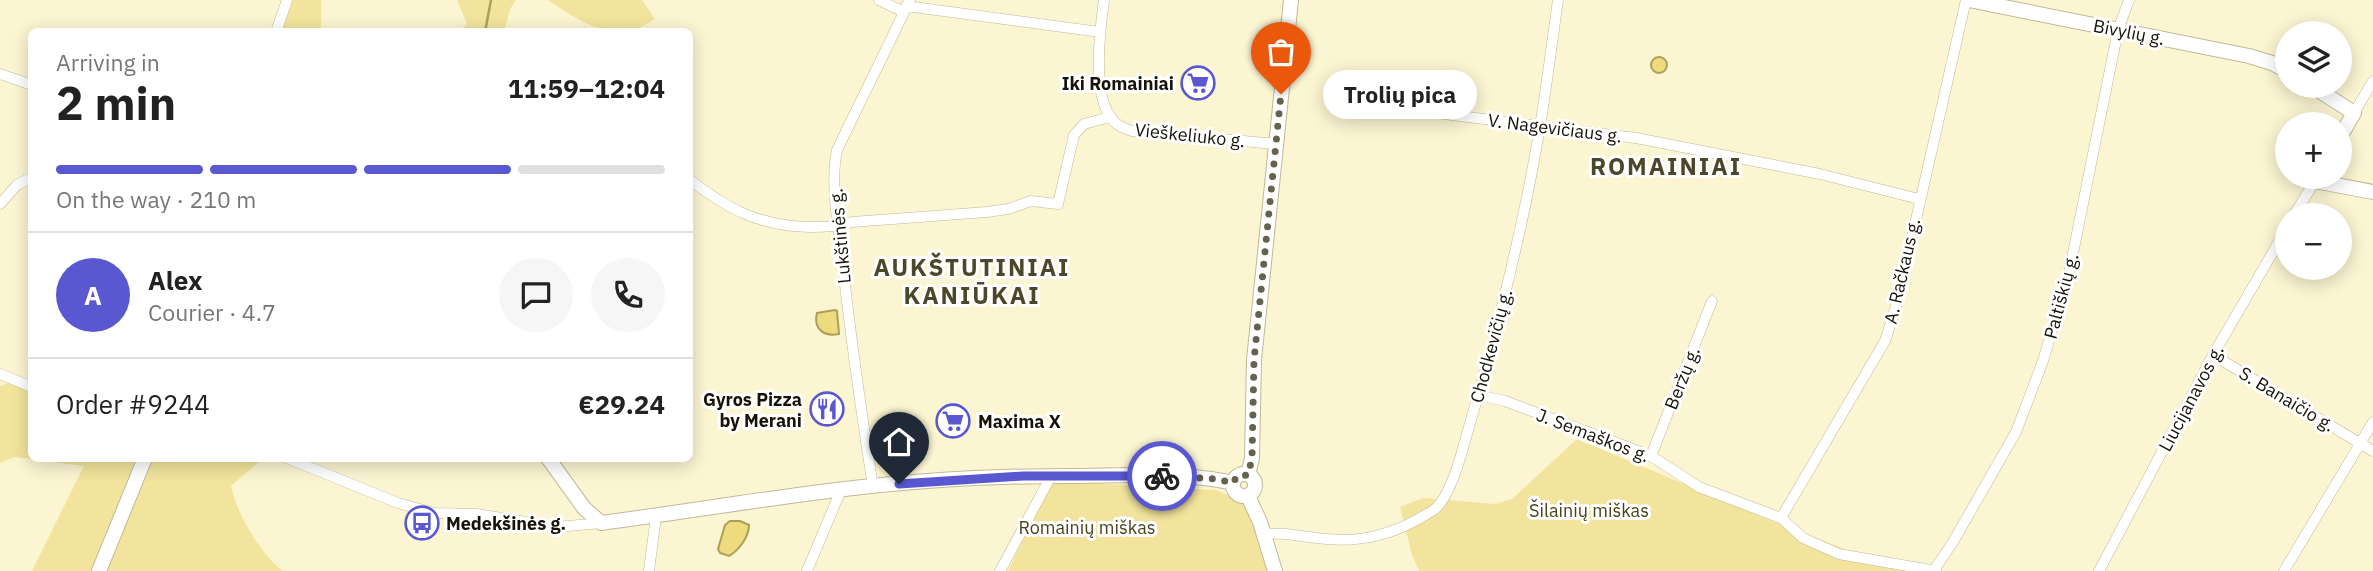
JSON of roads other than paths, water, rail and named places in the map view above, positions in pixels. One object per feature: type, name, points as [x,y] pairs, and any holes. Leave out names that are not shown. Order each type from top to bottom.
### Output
[{"type":"street","points":[[277,28],[287,0]]},
{"type":"street","points":[[879,0],[1100,32]]},
{"type":"street","name":"Vieškeliuko g.","points":[[1104,0],[1099,75],[1105,108],[1120,127],[1132,131],[1276,144]]},
{"type":"street","points":[[1248,475],[1252,458],[1254,360],[1291,0]]},
{"type":"street","name":"Chodkevičių g.","points":[[1264,534],[1284,532],[1346,541],[1365,539],[1404,528],[1435,509],[1455,474],[1514,262],[1540,127],[1558,0]]},
{"type":"street","name":"Bivylių g.","points":[[1967,0],[2249,57],[2275,65]]},
{"type":"street","name":"A. Račkaus g.","points":[[1781,518],[1885,341],[1897,303],[1967,0]]},
{"type":"street","name":"Paltiškių g.","points":[[1935,571],[2016,432],[2043,362],[2069,273],[2118,30],[2129,0]]},
{"type":"street","name":"Lukštinės g.","points":[[873,487],[837,227],[834,163],[837,150],[907,6]]},
{"type":"street","points":[[0,74],[28,84]]},
{"type":"street","points":[[2352,116],[2373,81]]},
{"type":"street","points":[[2331,98],[2354,113]]},
{"type":"street","name":"V. Nagevičiaus g.","points":[[1396,108],[1636,138],[1820,174],[1919,199]]},
{"type":"street","points":[[693,182],[719,202],[758,221],[788,227],[837,227],[852,222],[1008,209],[1031,201],[1058,204],[1074,135],[1084,124],[1110,117]]},
{"type":"street","points":[[0,204],[17,185],[28,179]]},
{"type":"street","points":[[2352,187],[2373,192]]},
{"type":"street","name":"Liucijanavos g.","points":[[2099,571],[2213,355],[2275,249]]},
{"type":"street","name":"Beržų g.","points":[[1651,456],[1713,301]]},
{"type":"street","name":"S. Banaičio g.","points":[[2213,355],[2373,451]]},
{"type":"street","points":[[0,373],[28,385]]},
{"type":"street","name":"J. Semaškos g.","points":[[1478,395],[1505,401],[1651,456],[1699,487],[1781,518],[1802,538],[1839,554],[1935,571]]},
{"type":"street","points":[[2284,571],[2373,422]]},
{"type":"street","points":[[99,571],[143,462]]},
{"type":"street","points":[[297,462],[398,503],[434,513],[477,514],[557,527],[926,481],[1130,475],[1217,479],[1233,483]]},
{"type":"street","points":[[551,462],[584,508],[601,523]]},
{"type":"street","points":[[1248,475],[1254,480],[1255,487],[1248,496],[1237,494],[1233,483],[1237,476],[1248,475]]},
{"type":"street","points":[[1000,571],[1051,476]]},
{"type":"street","points":[[807,571],[841,490]]},
{"type":"street","points":[[1248,496],[1264,534],[1275,571]]},
{"type":"street","points":[[649,571],[656,516]]},
{"type":"waterway","points":[[486,28],[491,0]]},
{"type":"place","name":"Iki Romainiai","points":[[1198,83]]},
{"type":"place","name":"Trolių pica","points":[[1281,94]]},
{"type":"place","name":"Gyros Pizza by Merani","points":[[827,409]]},
{"type":"place","name":"Maxima X","points":[[953,421]]},
{"type":"place","name":"Medekšinės g.","points":[[422,523]]},
{"type":"district","name":"ROMAINIAI","points":[[1666,166]]},
{"type":"district","name":"AUKŠTUTINIAI KANIŪKAI","points":[[972,281]]},
{"type":"park label","name":"Šilainių miškas","points":[[1589,510]]},
{"type":"park label","name":"Romainių miškas","points":[[1087,527]]}]
